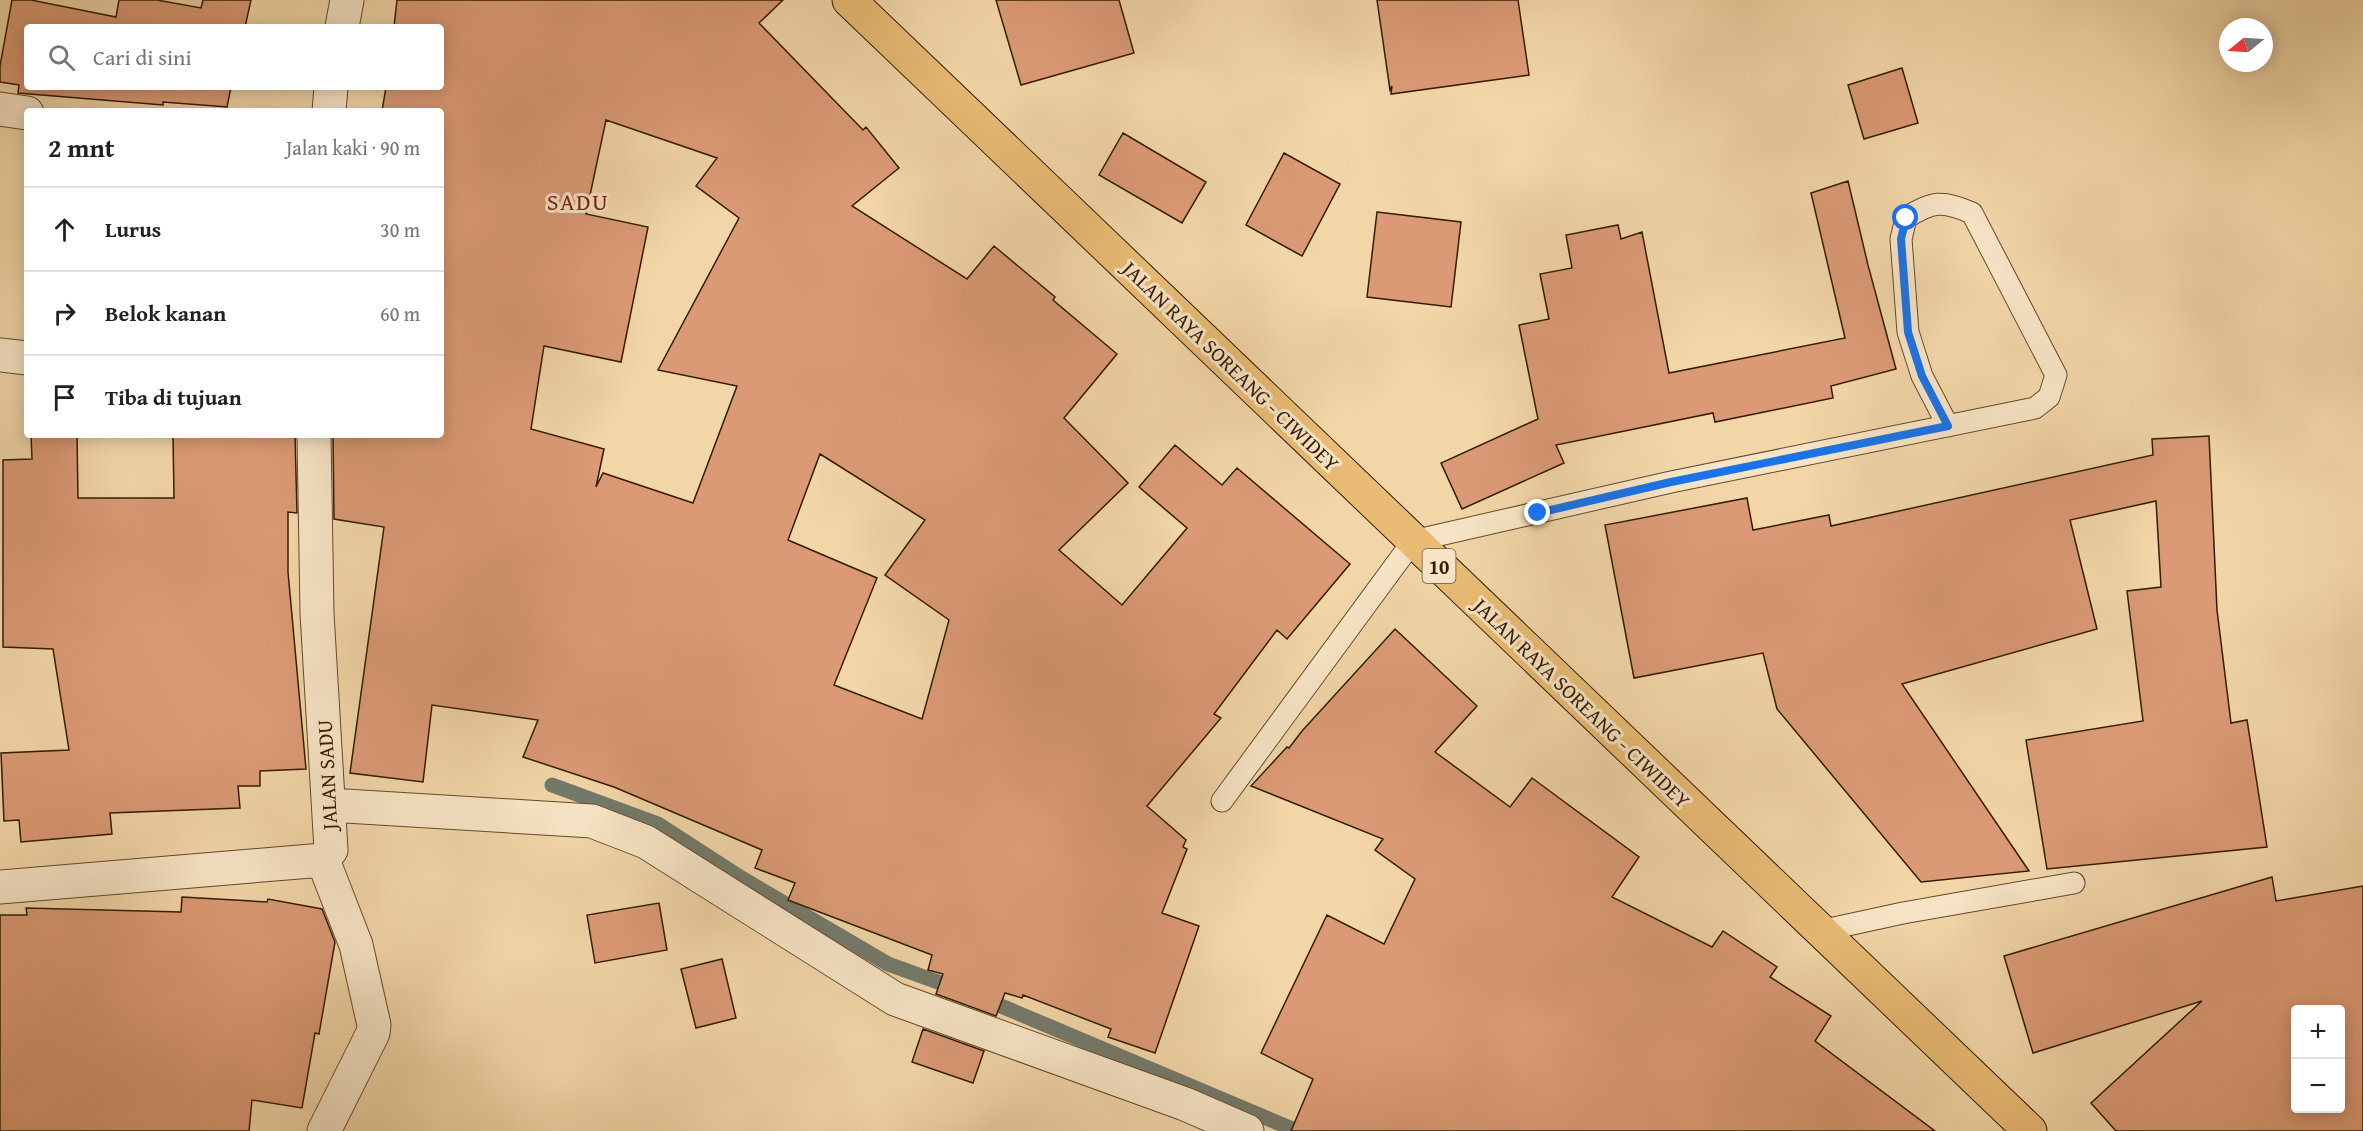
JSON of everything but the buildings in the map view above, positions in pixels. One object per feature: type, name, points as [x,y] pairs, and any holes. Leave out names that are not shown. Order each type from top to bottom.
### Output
[{"type":"highway","name":"JALAN RAYA SOREANG - CIWIDEY","points":[[849,0],[2030,1131]]},
{"type":"street","points":[[343,24],[347,0]]},
{"type":"street","points":[[328,108],[331,90]]},
{"type":"street","points":[[0,109],[24,112]]},
{"type":"street","points":[[0,355],[24,358]]},
{"type":"street","name":"JALAN SADU","points":[[0,887],[323,860],[331,850],[317,613],[314,438]]},
{"type":"street","points":[[329,805],[592,821],[646,842],[895,999],[1185,1104],[1247,1131]]},
{"type":"street","points":[[323,860],[356,945],[374,1025],[373,1033],[324,1131]]},
{"type":"lane","points":[[1222,801],[1413,541],[1671,482],[1948,426],[2035,408],[2049,397],[2056,375],[1972,213],[1953,205],[1937,203],[1906,218],[1901,239],[1908,332],[1922,376],[1948,426]]},
{"type":"lane","points":[[1820,931],[1903,913],[2074,883]]},
{"type":"waterway","points":[[552,785],[658,824],[743,879],[888,964],[960,990]]},
{"type":"waterway","points":[[982,998],[1297,1131]]},
{"type":"district","name":"SADU","points":[[578,201]]},
{"type":"route","points":[[1538,513],[1671,482],[1948,426],[1922,376],[1908,332],[1901,239],[1906,218]]}]
